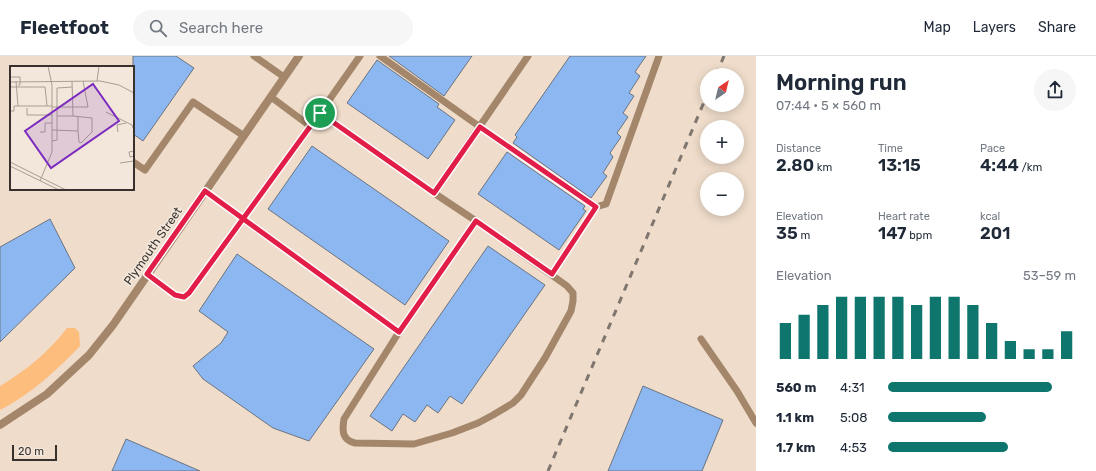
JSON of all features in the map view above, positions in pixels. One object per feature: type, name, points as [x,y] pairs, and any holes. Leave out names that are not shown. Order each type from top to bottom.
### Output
[{"type":"street","name":"Plymouth Street","points":[[0,424],[47,394],[89,355],[113,325],[299,56]]},
{"type":"lane","points":[[254,56],[284,77]]},
{"type":"lane","points":[[147,274],[175,295],[184,297],[189,293],[360,56]]},
{"type":"lane","points":[[380,56],[596,207]]},
{"type":"lane","points":[[434,193],[528,56]]},
{"type":"lane","points":[[552,274],[596,207],[606,204],[659,56]]},
{"type":"lane","points":[[270,97],[310,126]]},
{"type":"lane","points":[[134,163],[145,170],[193,102],[244,136]]},
{"type":"lane","points":[[320,113],[434,193],[476,221],[552,274],[568,286],[572,293],[573,301],[571,311],[545,358],[521,396],[493,415],[452,433],[414,444],[349,442],[342,432],[345,414],[399,332],[476,221]]},
{"type":"lane","points":[[205,191],[399,332]]},
{"type":"lane","points":[[701,340],[738,391],[756,423]]},
{"type":"shaded area","points":[[0,56],[756,56],[756,471],[0,471]]},
{"type":"shaded area","points":[[67,328],[75,328],[79,332],[80,346],[43,381],[22,397],[0,410],[0,386],[36,360],[60,337]]},
{"type":"building","points":[[133,56],[176,56],[194,68],[143,141],[134,135]]},
{"type":"building","points":[[389,56],[472,56],[444,96]]},
{"type":"building","points":[[570,56],[646,56],[635,72],[640,76],[629,93],[634,96],[623,113],[628,117],[617,133],[621,137],[610,153],[613,157],[603,173],[607,176],[591,198],[513,143],[517,137],[515,135]]},
{"type":"building","points":[[377,60],[439,104],[437,107],[455,120],[428,159],[347,103]]},
{"type":"building","points":[[312,146],[449,241],[405,305],[268,209]]},
{"type":"building","points":[[507,152],[585,206],[583,209],[586,211],[559,250],[478,194]]},
{"type":"building","points":[[50,219],[75,268],[0,342],[0,247]]},
{"type":"building","points":[[488,246],[545,285],[462,404],[450,396],[438,413],[427,405],[415,422],[403,414],[392,431],[370,416]]},
{"type":"building","points":[[237,254],[374,349],[309,441],[273,428],[203,379],[193,366],[221,343],[228,332],[199,311]]},
{"type":"building","points":[[643,386],[723,420],[702,471],[608,471]]},
{"type":"building","points":[[126,439],[200,471],[112,471]]},
{"type":"railway","points":[[719,68],[724,56]]},
{"type":"railway","points":[[548,471],[700,112]]},
{"type":"route","points":[[320,113],[243,218],[189,293],[184,297],[175,295],[147,274],[205,191],[243,218],[399,332],[476,221],[552,274],[596,207],[480,127],[434,193],[320,113]]}]
